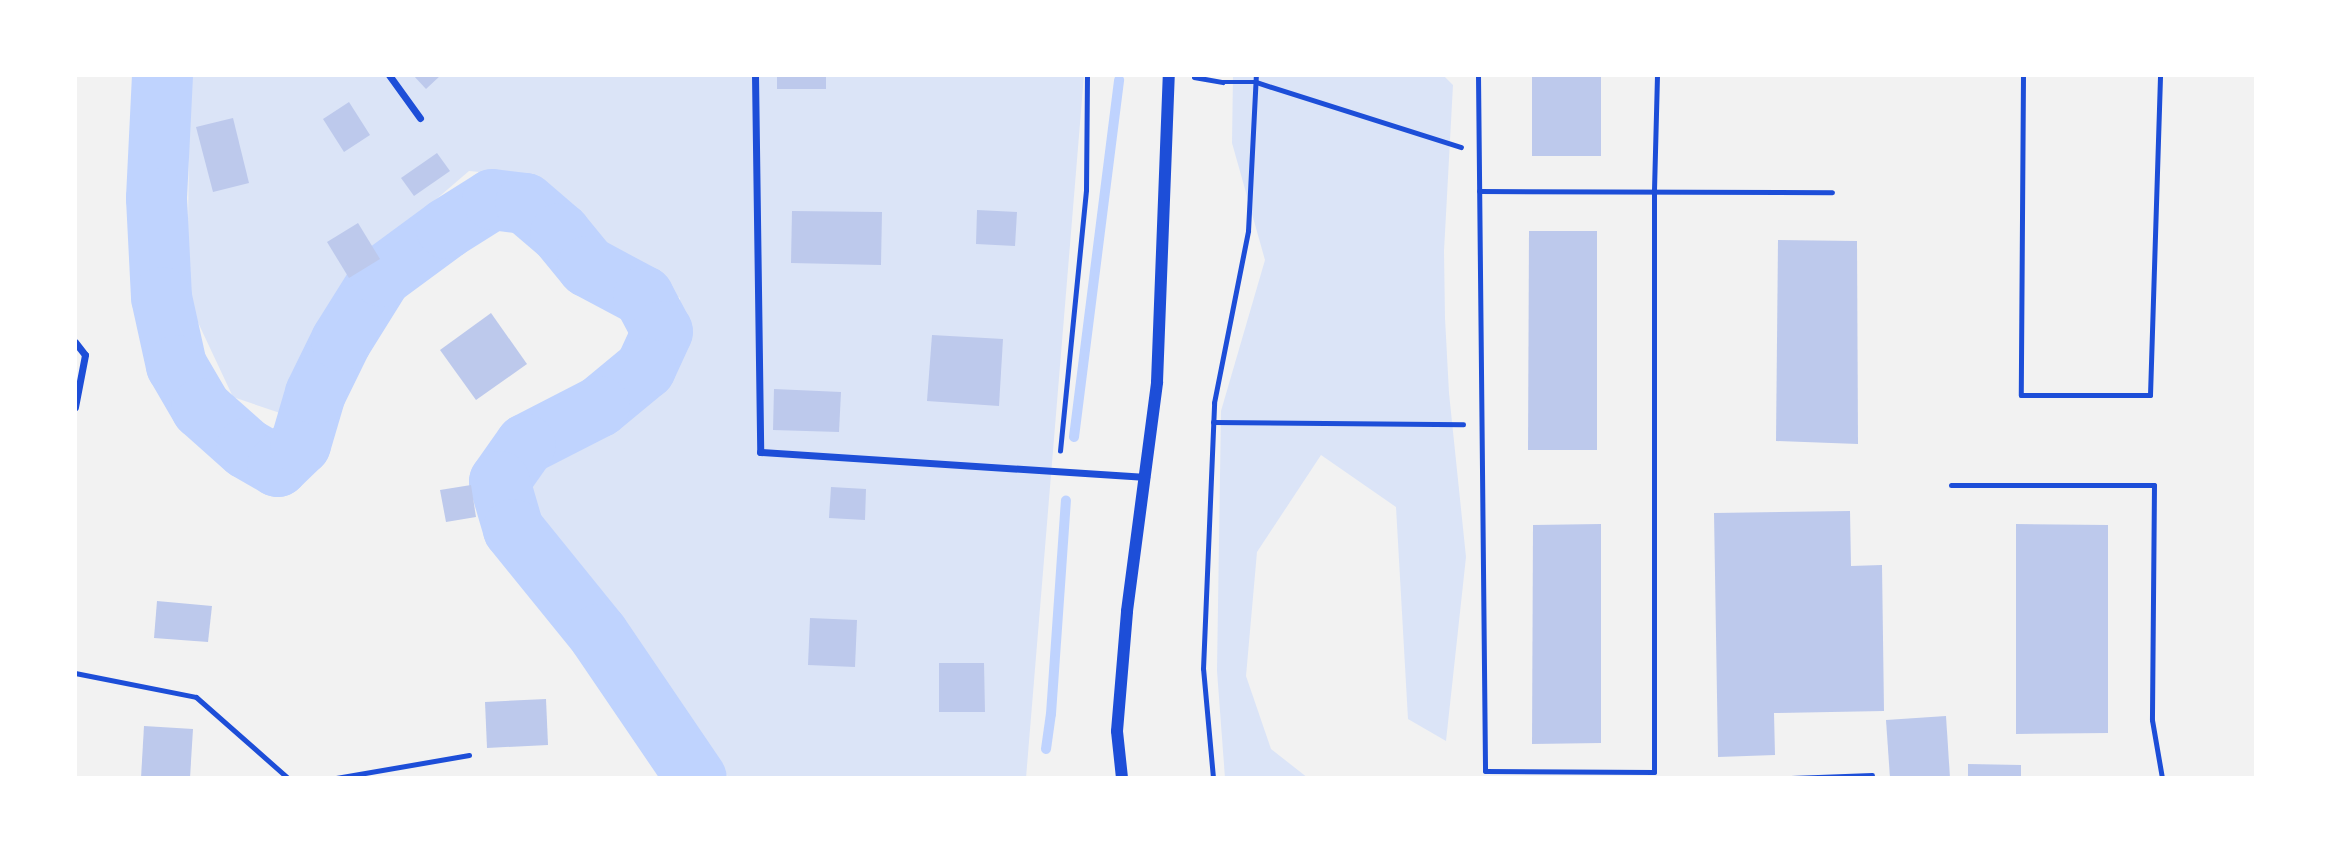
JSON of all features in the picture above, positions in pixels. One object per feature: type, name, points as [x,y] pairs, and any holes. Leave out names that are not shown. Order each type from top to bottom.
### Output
[{"type":"street","points":[[389,75],[420,118]]},
{"type":"street","points":[[755,75],[760,452],[1146,477]]},
{"type":"street","points":[[1122,778],[1117,731],[1127,611],[1157,382],[1170,75]]},
{"type":"street","points":[[75,342],[85,355],[75,407]]},
{"type":"lane","points":[[1478,75],[1485,771],[1654,772],[1654,190],[1657,75]]},
{"type":"lane","points":[[2023,75],[2021,394],[2150,395],[2160,75]]},
{"type":"lane","points":[[1479,191],[1832,192]]},
{"type":"lane","points":[[1951,485],[2154,485],[2151,720],[2162,778]]},
{"type":"lane","points":[[75,673],[196,697],[288,778]]},
{"type":"lane","points":[[336,778],[468,755]]},
{"type":"lane","points":[[1791,778],[1872,775]]},
{"type":"path","points":[[1059,470],[1086,190],[1087,75]]},
{"type":"path","points":[[1194,77],[1223,82],[1256,78],[1479,152]]},
{"type":"path","points":[[1213,778],[1203,669],[1213,422],[1226,333],[1248,230],[1256,78]]},
{"type":"path","points":[[1213,422],[1482,424]]},
{"type":"shaded area","points":[[190,75],[1084,75],[1026,778],[729,778],[629,636],[532,512],[527,472],[609,423],[678,358],[680,298],[603,244],[535,177],[469,171],[355,269],[283,414],[233,397],[187,299]]},
{"type":"shaded area","points":[[1233,75],[1443,75],[1453,85],[1444,251],[1445,318],[1449,393],[1466,557],[1446,741],[1408,719],[1396,507],[1321,455],[1257,552],[1246,676],[1271,749],[1308,778],[1225,778],[1217,671],[1221,411],[1265,260],[1232,143]]},
{"type":"building","points":[[413,75],[441,75],[426,89]]},
{"type":"building","points":[[777,75],[826,75],[826,89],[777,89]]},
{"type":"building","points":[[1532,75],[1601,75],[1601,156],[1532,156]]},
{"type":"building","points":[[349,102],[370,135],[344,152],[323,119]]},
{"type":"building","points":[[233,118],[249,183],[213,192],[196,127]]},
{"type":"building","points":[[437,153],[450,171],[414,196],[401,178]]},
{"type":"building","points":[[977,210],[1017,212],[1015,246],[976,244]]},
{"type":"building","points":[[792,211],[882,212],[881,265],[791,263]]},
{"type":"building","points":[[358,223],[380,259],[349,278],[327,242]]},
{"type":"building","points":[[1529,231],[1597,231],[1597,450],[1528,450]]},
{"type":"building","points":[[1778,240],[1857,241],[1858,444],[1776,441]]},
{"type":"building","points":[[491,313],[527,364],[476,400],[440,350]]},
{"type":"building","points":[[932,335],[1003,339],[999,406],[927,401]]},
{"type":"building","points":[[774,389],[841,392],[839,432],[773,430]]},
{"type":"building","points":[[471,485],[476,517],[446,522],[440,490]]},
{"type":"building","points":[[831,487],[866,489],[865,520],[829,518]]},
{"type":"building","points":[[1850,511],[1851,566],[1882,565],[1884,711],[1774,713],[1775,755],[1718,757],[1714,513]]},
{"type":"building","points":[[1601,524],[1601,743],[1532,744],[1533,525]]},
{"type":"building","points":[[2016,524],[2108,525],[2108,733],[2016,734]]},
{"type":"building","points":[[157,601],[212,606],[208,642],[154,638]]},
{"type":"building","points":[[810,618],[857,620],[855,667],[808,665]]},
{"type":"building","points":[[939,663],[984,663],[985,712],[939,712]]},
{"type":"building","points":[[546,699],[548,745],[487,748],[485,702]]},
{"type":"building","points":[[1946,716],[1950,778],[1890,778],[1886,720]]},
{"type":"building","points":[[144,726],[193,729],[190,778],[141,778]]},
{"type":"building","points":[[1968,764],[2021,765],[2021,778],[1968,778]]},
{"type":"waterway","points":[[162,75],[156,198],[161,297],[176,365],[201,408],[246,448],[277,466],[300,444],[315,393],[341,340],[381,276],[446,228],[492,199],[525,203],[560,233],[587,266],[643,296],[662,331],[645,368],[599,406],[525,444],[499,481],[513,529],[598,634],[696,778]]},
{"type":"waterway","points":[[1074,437],[1119,80]]},
{"type":"waterway","points":[[1046,749],[1051,714],[1066,501]]}]
